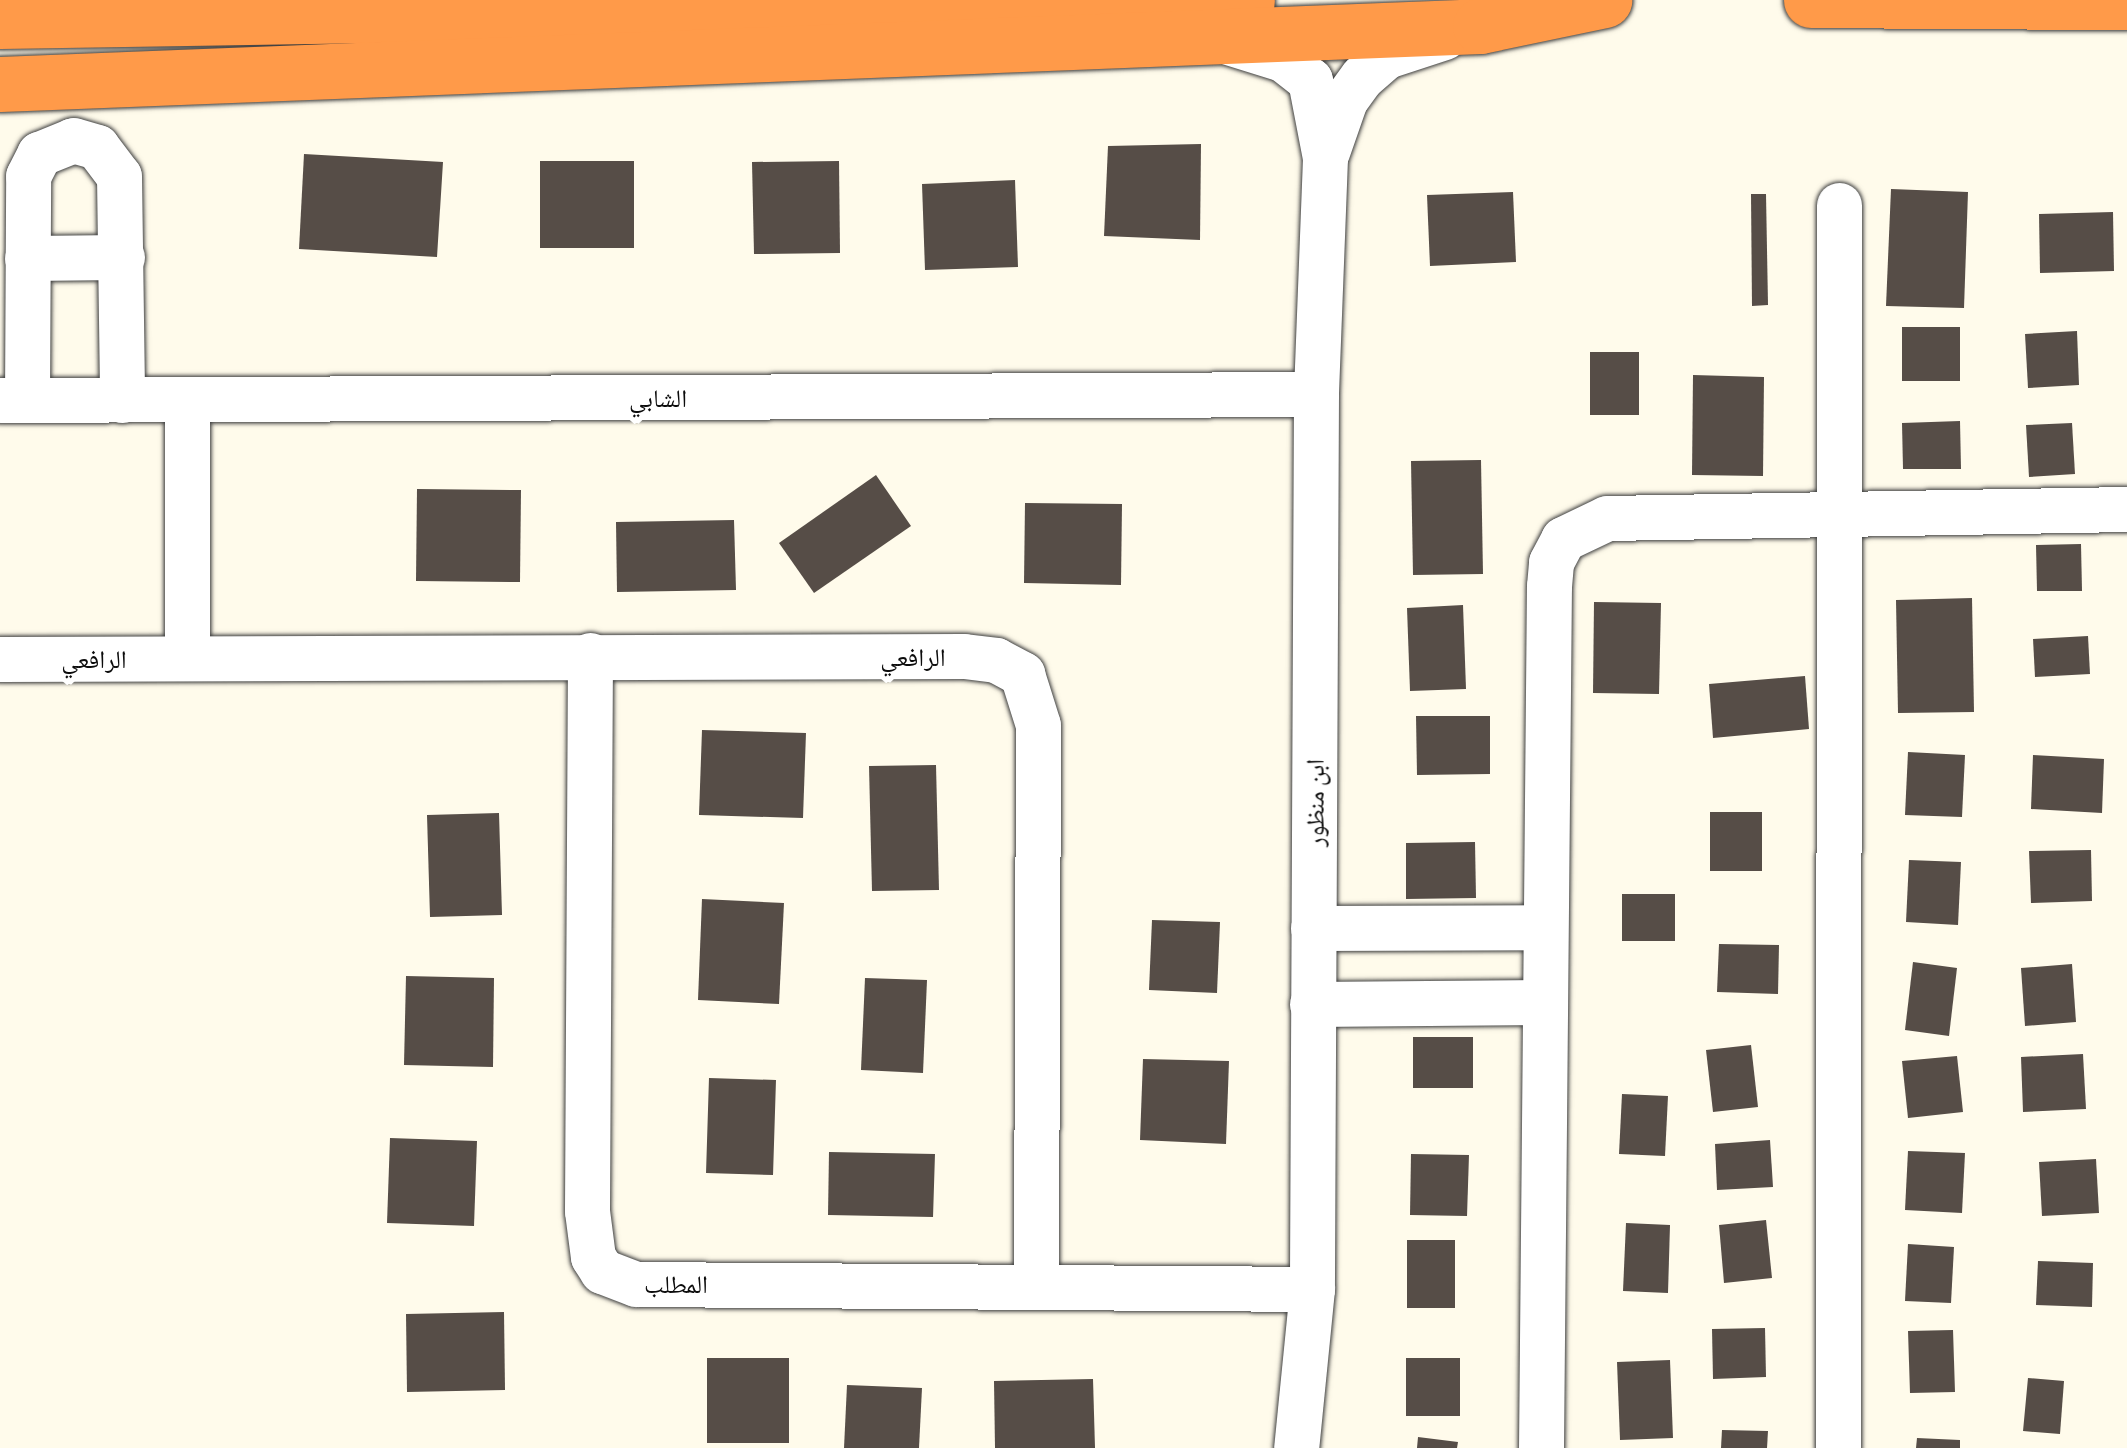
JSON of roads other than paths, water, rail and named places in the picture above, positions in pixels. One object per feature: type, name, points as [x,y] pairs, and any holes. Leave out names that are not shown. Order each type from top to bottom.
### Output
[{"type":"highway","points":[[0,20],[1356,0]]},
{"type":"highway","points":[[0,84],[1480,26],[1604,0]]},
{"type":"highway","points":[[1810,0],[2127,2]]},
{"type":"street","name":"ابن منظور","points":[[1325,158],[1345,100],[1386,56],[1480,26]]},
{"type":"street","name":"ابن منظور","points":[[1213,39],[1283,59],[1310,80],[1325,158],[1316,394],[1312,1288],[1296,1448]]},
{"type":"street","points":[[14,400],[32,164],[49,147],[73,140],[97,146],[114,164],[122,256],[122,400]]},
{"type":"street","points":[[1838,205],[1843,516],[1838,1448]]},
{"type":"street","points":[[26,258],[122,256]]},
{"type":"street","name":"الشابي","points":[[14,400],[1316,394]]},
{"type":"street","points":[[187,400],[187,657]]},
{"type":"street","points":[[1541,1448],[1549,586],[1550,562],[1563,539],[1607,518],[2127,509]]},
{"type":"street","name":"المطلب","points":[[590,655],[587,1211],[593,1257],[602,1270],[636,1284],[1036,1283],[1312,1288]]},
{"type":"street","name":"الرافعي","points":[[0,658],[964,656],[996,660],[1022,674],[1034,695],[1038,726],[1036,1283]]},
{"type":"street","points":[[1313,928],[1545,927]]},
{"type":"street","points":[[1312,1004],[1544,1002]]}]
